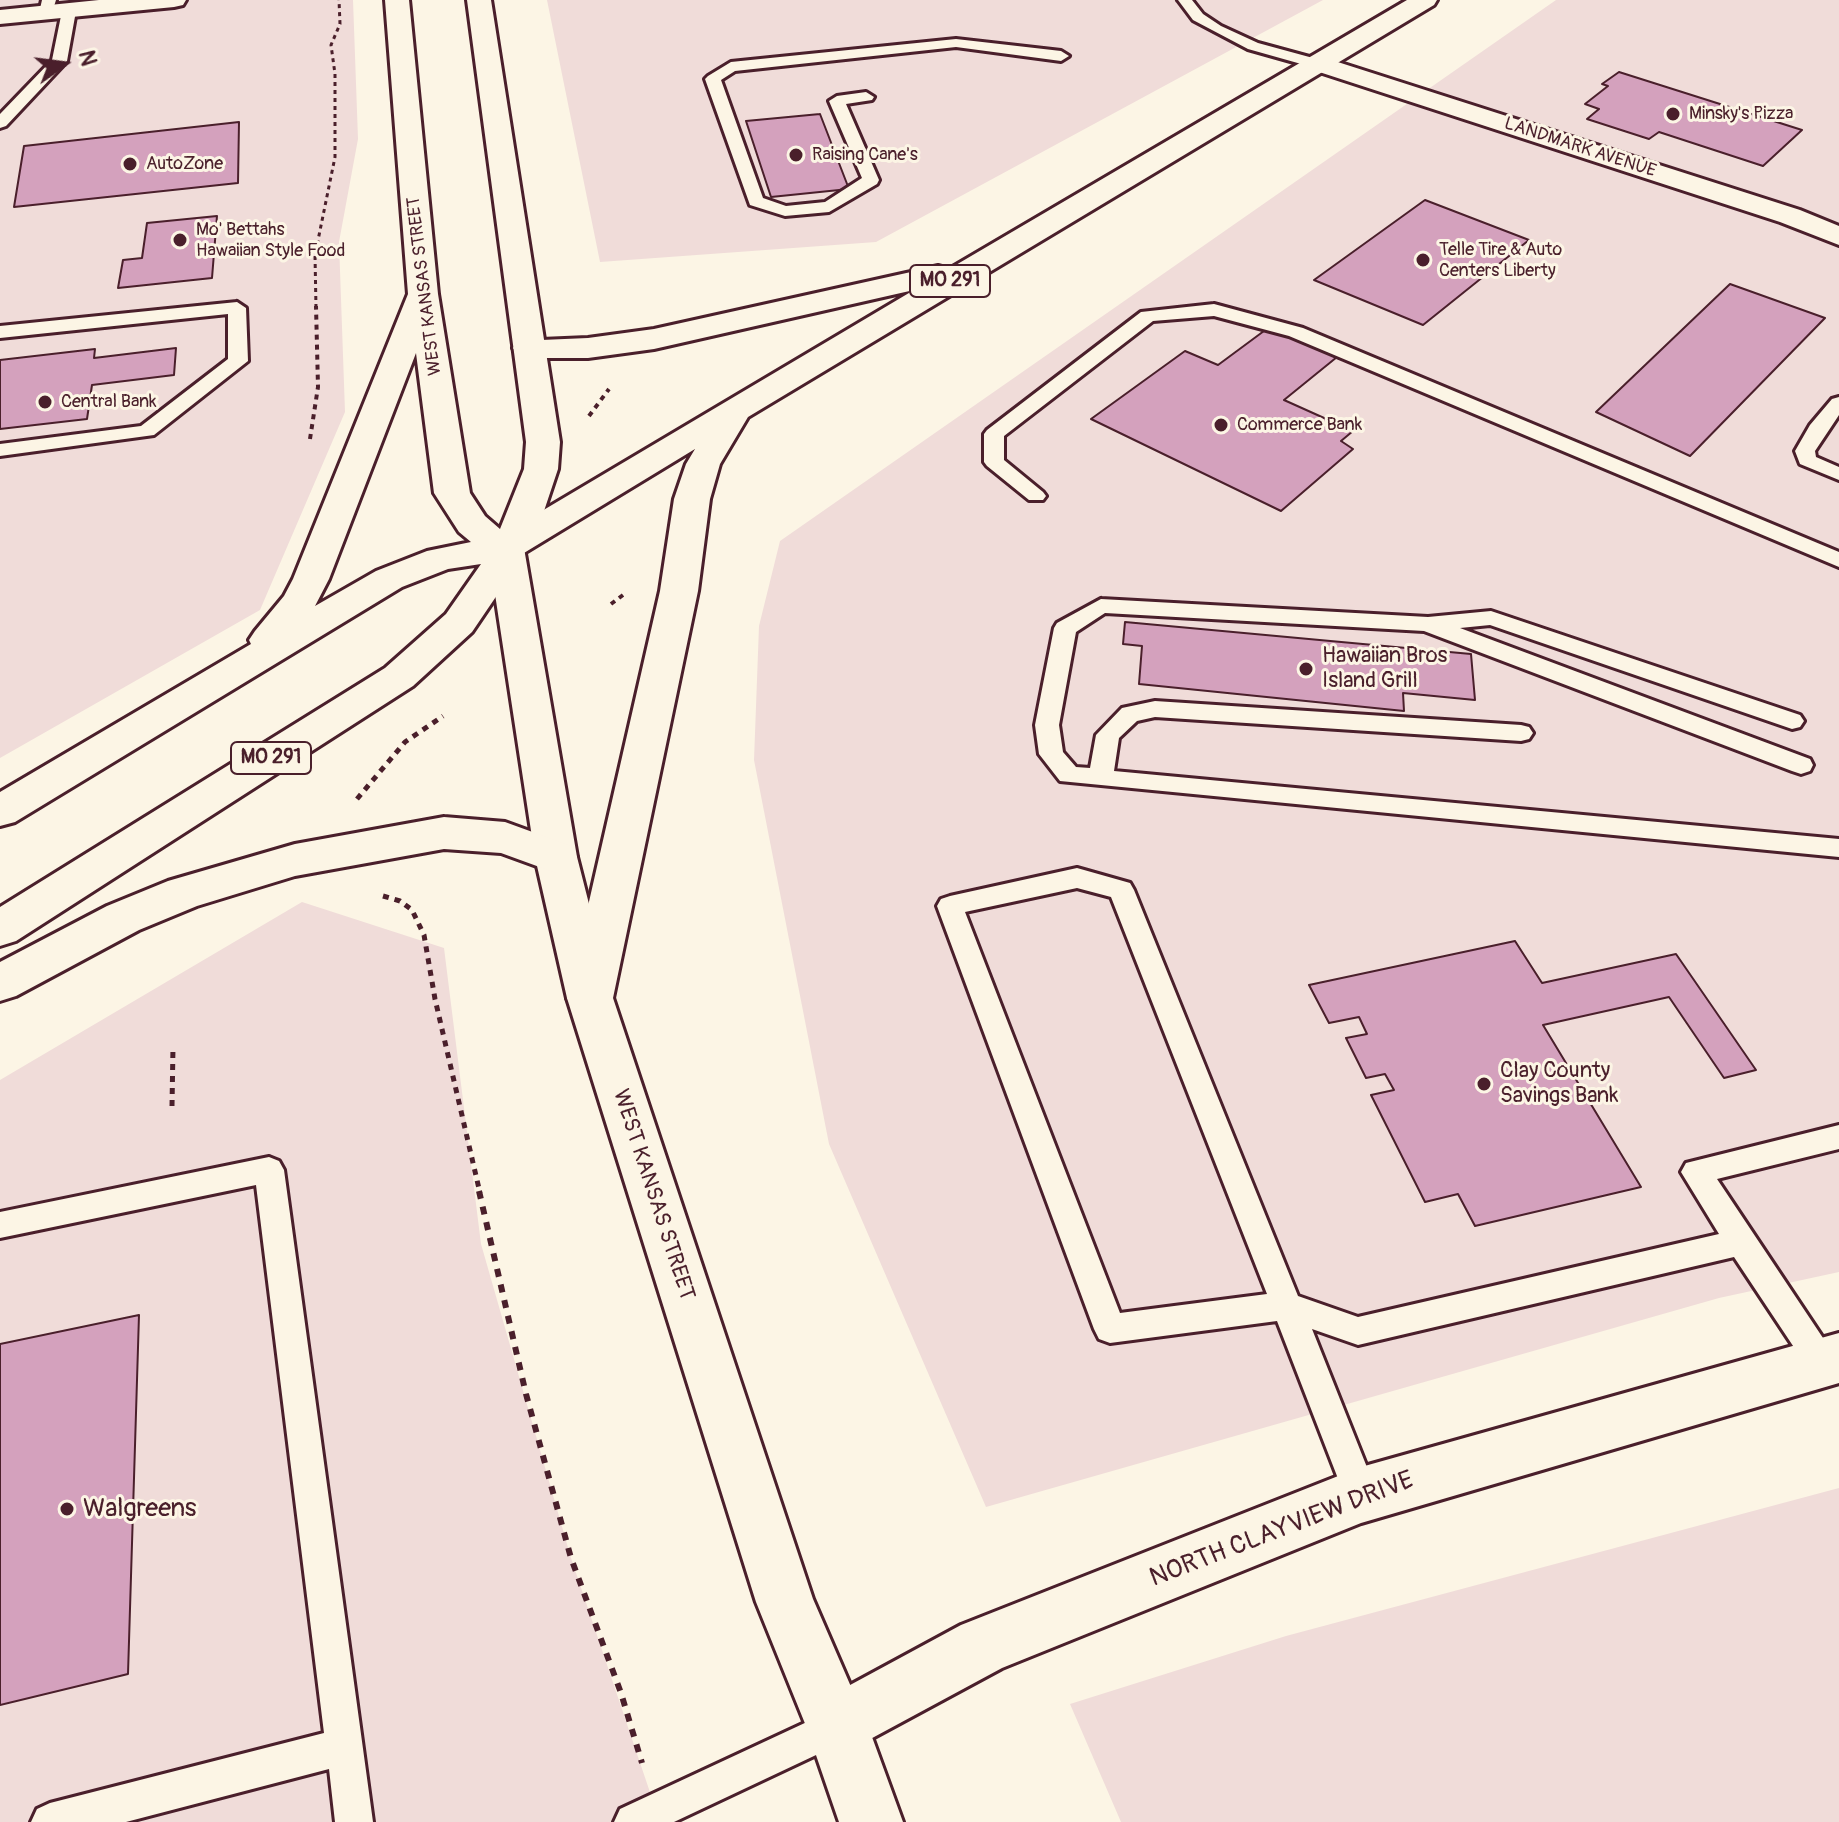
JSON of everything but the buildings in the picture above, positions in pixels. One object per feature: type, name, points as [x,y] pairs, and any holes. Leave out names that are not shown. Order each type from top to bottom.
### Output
[{"type":"main road","points":[[0,17],[55,8],[174,0]]},
{"type":"main road","name":"WEST KANSAS STREET","points":[[397,0],[423,294],[452,493],[472,524],[506,548],[556,857],[590,998],[785,1602],[837,1726],[871,1822]]},
{"type":"main road","points":[[479,0],[543,442],[541,469],[522,523],[506,548]]},
{"type":"main road","name":"MO 291","points":[[0,811],[389,579],[440,559],[506,548],[1425,0]]},
{"type":"main road","name":"LANDMARK AVENUE","points":[[1319,64],[1790,216],[1839,236]]},
{"type":"main road","points":[[529,348],[588,348],[654,339],[975,266]]},
{"type":"main road","points":[[232,673],[284,623],[305,590],[423,294]]},
{"type":"main road","points":[[590,998],[679,591],[692,499],[703,464],[733,412]]},
{"type":"main road","name":"MO 291","points":[[0,929],[399,677],[459,623],[486,586],[506,548]]},
{"type":"main road","points":[[0,983],[123,918],[183,893],[295,860],[410,836],[444,833],[505,838],[556,857]]},
{"type":"main road","name":"NORTH CLAYVIEW DRIVE","points":[[837,1726],[982,1646],[1361,1495],[1830,1361]]},
{"type":"lane","points":[[1185,0],[1198,17],[1216,29],[1253,46],[1319,64]]},
{"type":"lane","points":[[0,123],[59,61],[55,8]]},
{"type":"lane","points":[[866,97],[837,101],[871,180],[829,207],[785,211],[756,201],[713,79],[731,67],[956,43],[1061,56]]},
{"type":"lane","points":[[0,332],[237,308],[238,361],[147,431],[0,450]]},
{"type":"lane","points":[[1036,496],[994,462],[994,434],[1148,316],[1214,310],[1296,332],[1839,560]]},
{"type":"lane","points":[[1839,403],[1817,429],[1805,451],[1807,460],[1839,474]]},
{"type":"lane","points":[[1792,721],[1491,618],[1427,624],[1101,606],[1065,628],[1047,725],[1051,754],[1069,775],[1839,848]]},
{"type":"lane","points":[[1427,624],[1801,765]]},
{"type":"lane","points":[[1100,778],[1108,735],[1130,714],[1155,709],[1521,733]]},
{"type":"lane","points":[[1361,1495],[1287,1306],[1121,890],[1077,878],[950,906],[1110,1329],[1287,1306],[1358,1331],[1741,1242]]},
{"type":"lane","points":[[1830,1361],[1741,1242],[1696,1172],[1839,1137]]},
{"type":"lane","points":[[0,1225],[269,1170],[354,1822]]},
{"type":"lane","points":[[645,1816],[837,1726]]},
{"type":"lane","points":[[50,1822],[238,1776],[344,1746]]},
{"type":"path","points":[[308,443],[315,418],[318,387],[315,255],[335,149],[335,74],[331,45],[340,24],[339,0]]},
{"type":"path","points":[[351,806],[405,742],[443,716]]},
{"type":"path","points":[[376,895],[400,901],[412,910],[424,935],[438,1014],[526,1394],[571,1558],[621,1693],[645,1816]]},
{"type":"path","points":[[172,1106],[173,1047]]},
{"type":"shaded area","points":[[0,0],[353,0],[358,139],[339,242],[345,412],[260,610],[0,758]]},
{"type":"shaded area","points":[[547,0],[1323,0],[876,242],[600,262]]},
{"type":"shaded area","points":[[1556,0],[1839,0],[1839,1272],[1719,1298],[986,1507],[829,1144],[754,760],[759,626],[780,541]]},
{"type":"shaded area","points":[[302,902],[444,948],[481,1244],[571,1558],[660,1822],[0,1822],[0,1080]]},
{"type":"shaded area","points":[[1839,1488],[1839,1822],[1121,1822],[1070,1704],[1286,1636]]},
{"type":"place","name":"Minsky's Pizza","points":[[1673,114]]},
{"type":"place","name":"Raising Cane's","points":[[796,155]]},
{"type":"place","name":"AutoZone","points":[[130,164]]},
{"type":"place","name":"Mo' Bettahs Hawaiian Style Food","points":[[180,240]]},
{"type":"place","name":"Telle Tire & Auto Centers Liberty","points":[[1423,260]]},
{"type":"place","name":"Central Bank","points":[[45,402]]},
{"type":"place","name":"Commerce Bank","points":[[1221,425]]},
{"type":"place","name":"Hawaiian Bros Island Grill","points":[[1306,669]]},
{"type":"place","name":"Clay County Savings Bank","points":[[1484,1084]]},
{"type":"place","name":"Walgreens","points":[[67,1509]]}]
